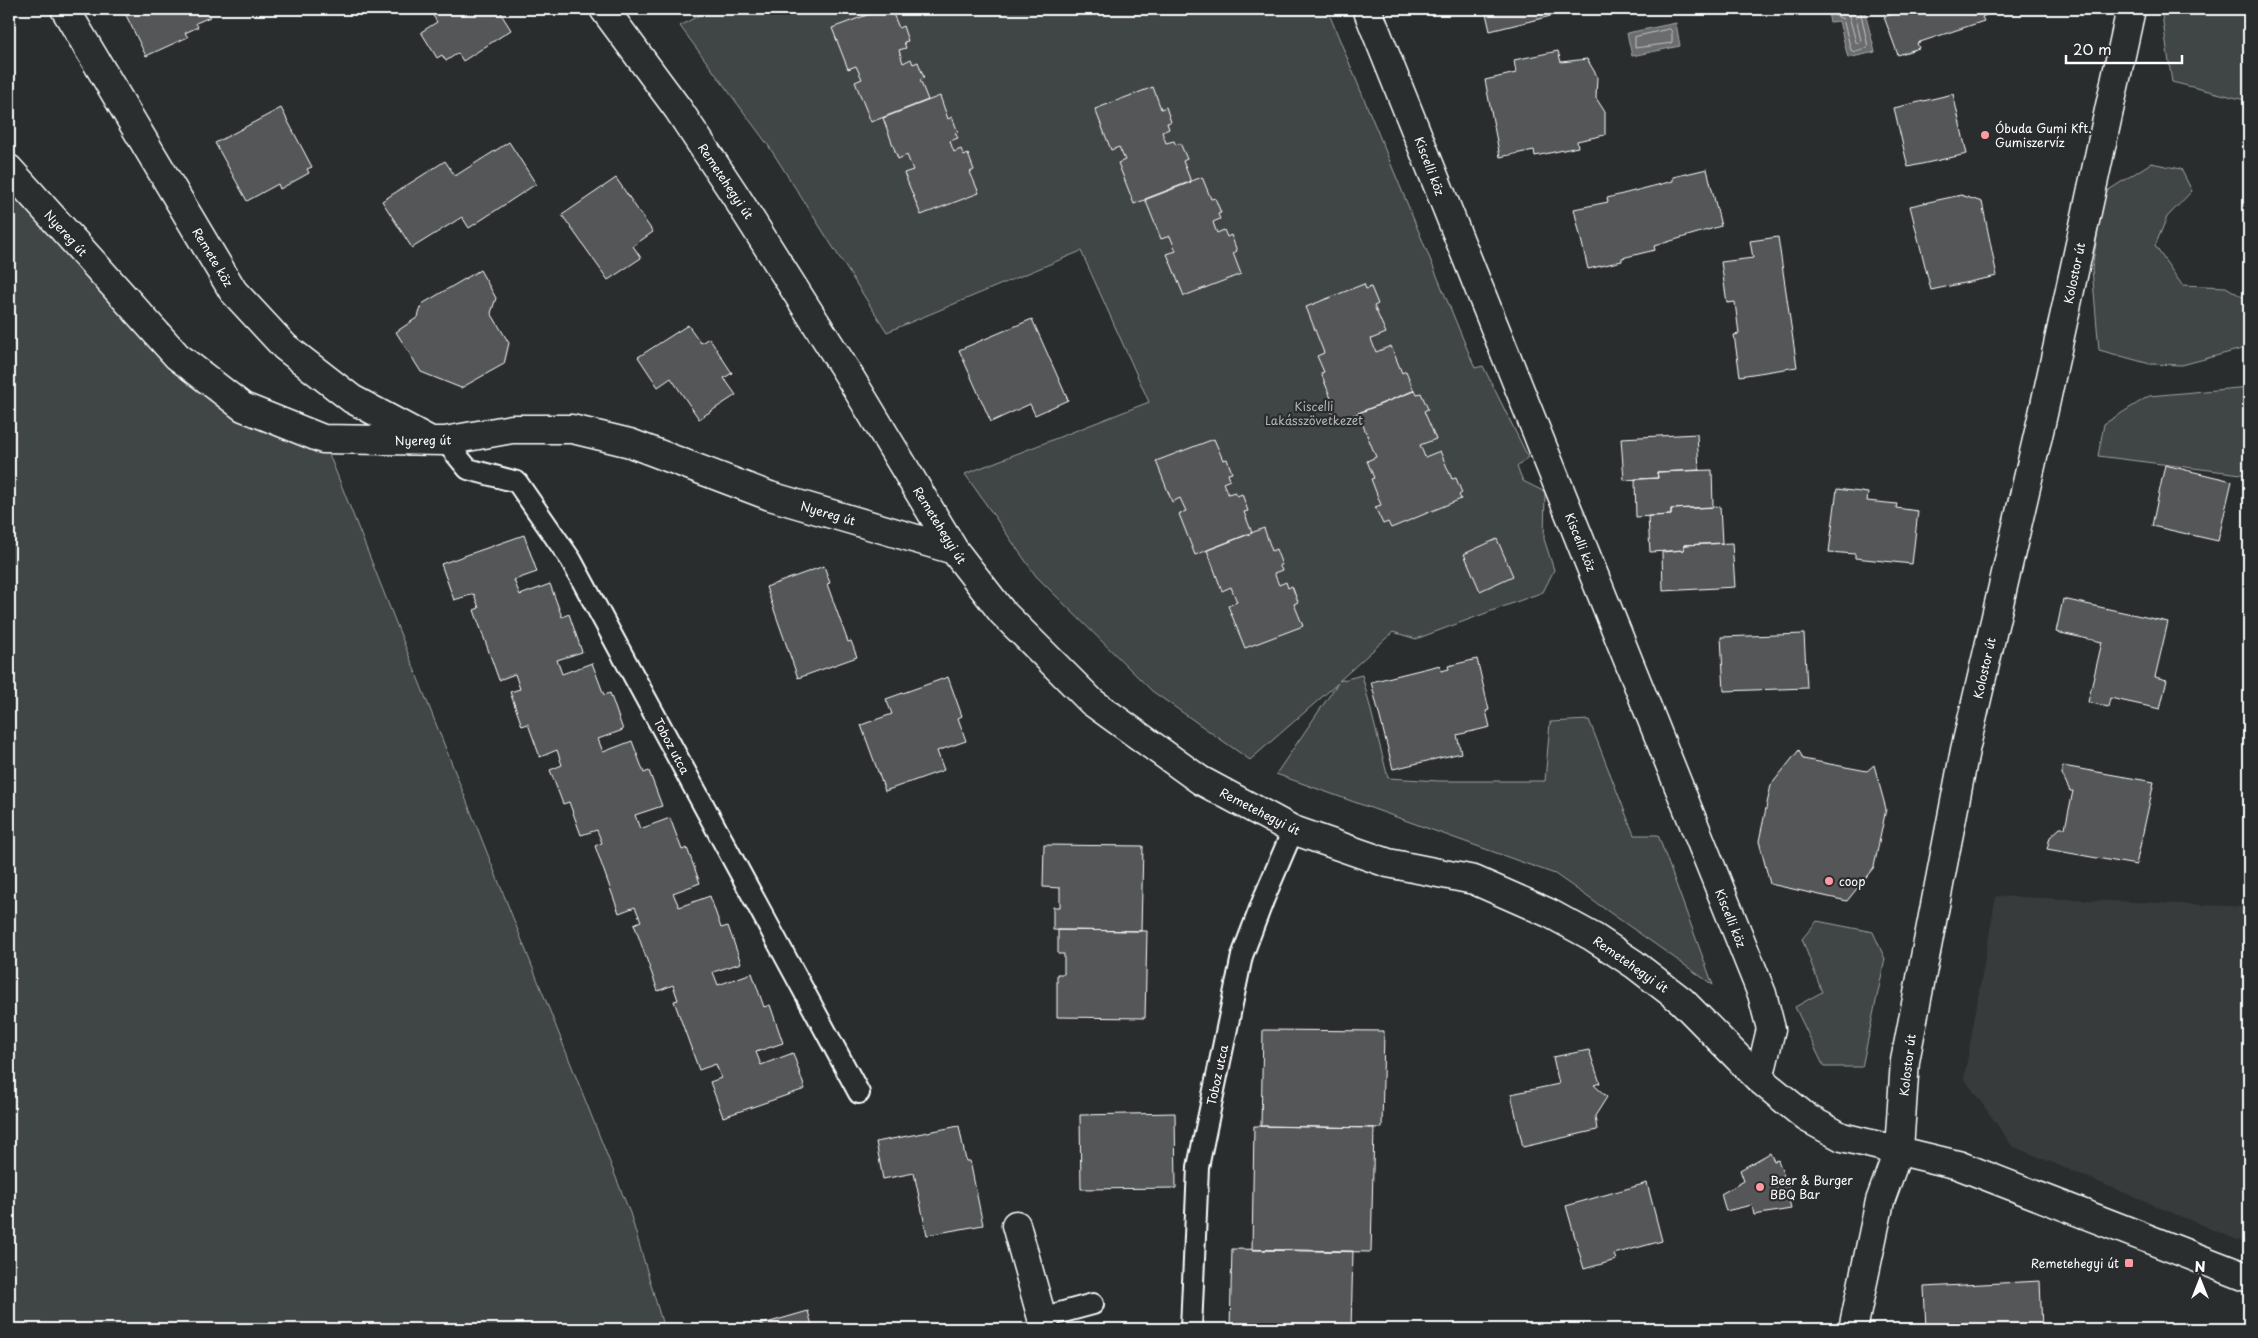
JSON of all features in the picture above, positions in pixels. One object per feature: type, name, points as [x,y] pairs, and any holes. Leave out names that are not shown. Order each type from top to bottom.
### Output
[{"type":"street","name":"Remete köz","points":[[65,9],[233,291],[285,347],[352,399],[438,441]]},
{"type":"street","name":"Remetehegyi út","points":[[604,9],[678,110],[736,194],[845,368],[954,550],[1002,612],[1092,702],[1200,780],[1293,830],[1388,863],[1474,880],[1556,917],[1626,959],[1675,996],[1759,1079],[1807,1118],[1842,1137],[1958,1165],[2249,1278]]},
{"type":"street","name":"Kiscelli köz","points":[[1367,9],[1762,994],[1771,1029],[1759,1079]]},
{"type":"street","name":"Kolostor út","points":[[1852,1329],[1880,1201],[1898,1149],[1905,1061],[1965,750],[2045,404],[2131,9]]},
{"type":"street","name":"Nyereg út","points":[[9,169],[177,356],[244,407],[324,439],[438,441],[512,429],[572,429],[630,442],[770,496],[954,550]]},
{"type":"street","points":[[1016,1225],[1043,1324]]},
{"type":"lane","name":"Toboz utca","points":[[438,441],[468,468],[517,482],[571,560],[860,1092]]},
{"type":"lane","name":"Toboz utca","points":[[1191,1329],[1198,1167],[1242,956],[1293,830]]},
{"type":"lane","points":[[1043,1324],[1093,1304]]},
{"type":"shaded area","points":[[1996,896],[2249,907],[2249,1245],[2012,1146],[1964,1078]]},
{"type":"green space","name":"Kiscelli Lakásszövetkezet","points":[[710,9],[1327,9],[1475,368],[1483,366],[1528,457],[1517,467],[1523,481],[1545,492],[1544,539],[1554,570],[1543,592],[1416,639],[1393,632],[1339,681],[1362,675],[1388,778],[1439,781],[1545,781],[1550,722],[1589,720],[1634,835],[1658,835],[1713,985],[1555,874],[1276,774],[1338,683],[1250,760],[1152,691],[1036,576],[965,474],[1149,402],[1081,251],[887,332],[768,145],[680,26]]},
{"type":"green space","points":[[2161,9],[2249,9],[2249,101],[2172,82]]},
{"type":"green space","points":[[2151,163],[2181,169],[2192,191],[2167,217],[2155,246],[2182,285],[2226,287],[2249,301],[2249,347],[2182,365],[2150,364],[2099,350],[2092,269],[2104,193]]},
{"type":"green space","points":[[9,169],[177,356],[323,439],[630,1213],[664,1329],[9,1329]]},
{"type":"green space","points":[[2249,387],[2249,475],[2098,456],[2104,424],[2149,396]]},
{"type":"green space","points":[[1817,921],[1873,932],[1885,959],[1862,1067],[1824,1067],[1795,1007],[1822,992],[1802,939]]},
{"type":"water","points":[[1827,9],[1864,9],[1875,52],[1848,58],[1839,21],[1830,22]]},
{"type":"water","points":[[1676,23],[1680,46],[1632,56],[1627,33]]},
{"type":"building","points":[[123,9],[206,9],[210,17],[196,23],[198,27],[185,33],[188,37],[146,56]]},
{"type":"building","points":[[429,9],[507,9],[501,14],[511,30],[463,61],[458,53],[446,61],[442,55],[437,58],[421,32],[437,22]]},
{"type":"building","points":[[883,9],[891,9],[899,28],[903,26],[908,41],[904,42],[906,48],[899,50],[903,63],[911,59],[913,64],[918,62],[924,78],[920,80],[928,100],[871,122],[855,82],[862,79],[856,66],[848,69],[832,28]]},
{"type":"building","points":[[1485,9],[1558,9],[1559,14],[1490,31]]},
{"type":"building","points":[[1902,9],[1998,9],[1982,17],[1984,21],[1917,43],[1919,48],[1898,55],[1884,17],[1903,11]]},
{"type":"building","points":[[1558,51],[1561,62],[1587,59],[1597,76],[1596,98],[1605,112],[1605,135],[1577,141],[1578,147],[1535,156],[1534,150],[1500,157],[1485,80],[1516,73],[1514,60]]},
{"type":"building","points":[[1153,87],[1161,109],[1166,107],[1171,122],[1167,123],[1169,129],[1162,132],[1166,143],[1174,141],[1176,145],[1180,143],[1187,159],[1183,161],[1191,182],[1134,204],[1118,163],[1125,160],[1119,147],[1111,150],[1095,109]]},
{"type":"building","points":[[1953,94],[1967,154],[1908,167],[1894,108]]},
{"type":"building","points":[[940,96],[948,119],[952,117],[958,132],[955,133],[958,138],[950,141],[954,152],[961,149],[964,156],[968,154],[974,170],[970,172],[979,193],[921,215],[904,173],[913,170],[907,155],[898,159],[883,118]]},
{"type":"building","points":[[281,108],[312,167],[307,169],[309,173],[280,189],[278,184],[247,201],[215,143]]},
{"type":"building","points":[[509,142],[536,184],[469,228],[462,217],[412,248],[382,201],[445,161],[455,176]]},
{"type":"building","points":[[1707,169],[1721,226],[1654,246],[1655,250],[1622,258],[1622,261],[1588,269],[1574,209],[1608,202],[1607,198],[1673,181],[1673,177]]},
{"type":"building","points":[[1202,177],[1211,199],[1215,198],[1221,213],[1218,214],[1220,219],[1213,222],[1217,233],[1224,230],[1227,237],[1231,235],[1237,251],[1233,253],[1241,274],[1184,296],[1167,254],[1176,251],[1170,236],[1161,239],[1145,199]]},
{"type":"building","points":[[616,178],[653,232],[633,246],[641,258],[608,280],[562,215]]},
{"type":"building","points":[[1961,195],[1982,202],[1997,276],[1931,290],[1910,206]]},
{"type":"building","points":[[1778,237],[1797,367],[1740,376],[1734,335],[1739,334],[1735,302],[1727,303],[1721,262],[1753,258],[1750,241]]},
{"type":"building","points":[[480,270],[496,298],[491,313],[509,343],[504,364],[461,388],[421,372],[396,332],[418,317],[422,304]]},
{"type":"building","points":[[1364,284],[1366,289],[1371,287],[1378,304],[1374,306],[1386,333],[1371,339],[1376,352],[1391,346],[1402,373],[1406,371],[1414,391],[1339,421],[1338,417],[1334,418],[1328,402],[1332,401],[1321,373],[1324,372],[1317,356],[1324,353],[1306,307]]},
{"type":"building","points":[[1032,319],[1068,400],[1035,415],[1030,404],[991,422],[959,350]]},
{"type":"building","points":[[688,325],[701,343],[709,338],[732,373],[724,378],[736,395],[699,419],[671,378],[658,387],[638,357]]},
{"type":"building","points":[[1415,390],[1417,394],[1421,393],[1428,409],[1424,411],[1436,439],[1420,445],[1425,457],[1440,451],[1452,479],[1456,478],[1462,493],[1459,495],[1461,499],[1391,528],[1388,522],[1383,524],[1375,507],[1381,505],[1371,479],[1374,478],[1367,461],[1376,457],[1358,413]]},
{"type":"building","points":[[1697,434],[1699,470],[1657,472],[1658,478],[1624,480],[1621,438]]},
{"type":"building","points":[[1214,439],[1223,460],[1227,459],[1232,473],[1228,474],[1230,480],[1223,483],[1228,494],[1235,492],[1237,496],[1242,494],[1248,511],[1244,512],[1252,533],[1195,555],[1179,514],[1186,511],[1180,498],[1172,502],[1156,461]]},
{"type":"building","points":[[2165,465],[2232,481],[2218,541],[2152,526]]},
{"type":"building","points":[[1712,470],[1713,507],[1671,509],[1671,515],[1636,517],[1635,479],[1658,478],[1657,472]]},
{"type":"building","points":[[1837,489],[1868,493],[1867,501],[1897,504],[1896,508],[1918,511],[1912,564],[1855,558],[1855,554],[1829,552]]},
{"type":"building","points":[[1720,507],[1722,543],[1684,545],[1684,550],[1650,552],[1648,516],[1671,515],[1671,509]]},
{"type":"building","points":[[1264,528],[1272,551],[1276,549],[1282,565],[1279,565],[1282,570],[1274,573],[1279,585],[1286,582],[1288,588],[1292,586],[1298,602],[1294,604],[1303,626],[1245,648],[1228,606],[1237,602],[1231,587],[1222,591],[1207,550]]},
{"type":"building","points":[[524,535],[537,572],[514,580],[520,595],[550,584],[562,617],[569,614],[582,652],[557,660],[562,674],[592,663],[604,695],[610,693],[623,730],[598,739],[603,752],[632,741],[644,773],[649,771],[662,806],[635,815],[640,829],[670,818],[682,850],[687,848],[700,883],[673,893],[679,907],[710,896],[721,928],[728,926],[741,963],[713,972],[718,985],[752,973],[764,1007],[770,1005],[783,1043],[756,1052],[761,1065],[793,1053],[805,1089],[723,1117],[710,1082],[721,1078],[716,1064],[699,1070],[674,1001],[678,1000],[673,985],[658,991],[634,924],[641,921],[635,907],[619,913],[595,846],[602,843],[597,830],[581,835],[569,802],[563,804],[550,770],[562,765],[557,750],[540,757],[528,724],[522,726],[510,692],[520,689],[515,674],[499,680],[474,610],[479,608],[474,594],[454,600],[441,564]]},
{"type":"building","points":[[1497,539],[1513,576],[1480,591],[1464,554]]},
{"type":"building","points":[[1732,543],[1735,587],[1663,591],[1662,552],[1684,550],[1684,545]]},
{"type":"building","points":[[824,566],[830,583],[827,584],[848,642],[851,641],[857,657],[798,678],[766,587]]},
{"type":"building","points":[[2063,599],[2168,622],[2155,677],[2167,680],[2160,709],[2110,698],[2108,707],[2088,702],[2102,642],[2056,632]]},
{"type":"building","points":[[1804,634],[1807,688],[1724,691],[1721,637]]},
{"type":"building","points":[[1477,659],[1489,710],[1486,711],[1490,727],[1457,735],[1461,753],[1393,769],[1371,682],[1440,665],[1441,671],[1449,669],[1448,666]]},
{"type":"building","points":[[948,677],[962,716],[958,718],[966,741],[937,751],[944,770],[885,791],[861,725],[892,714],[886,699]]},
{"type":"building","points":[[1799,750],[1803,759],[1867,771],[1874,765],[1886,809],[1874,867],[1847,901],[1770,884],[1759,841],[1771,785]]},
{"type":"building","points":[[2063,766],[2154,782],[2136,865],[2047,849],[2050,837],[2060,828],[2065,828],[2073,791],[2070,791],[2062,774]]},
{"type":"building","points":[[1044,845],[1143,846],[1141,931],[1053,930],[1053,907],[1060,907],[1060,888],[1043,887]]},
{"type":"building","points":[[1058,930],[1147,931],[1145,1018],[1057,1017],[1057,974],[1064,974],[1064,954],[1058,954]]},
{"type":"building","points":[[1263,1030],[1384,1031],[1382,1128],[1261,1126]]},
{"type":"building","points":[[1589,1050],[1600,1083],[1594,1085],[1607,1097],[1595,1116],[1597,1130],[1523,1147],[1511,1094],[1559,1084],[1553,1057]]},
{"type":"building","points":[[1175,1113],[1176,1188],[1081,1189],[1080,1115]]},
{"type":"building","points":[[959,1126],[966,1161],[970,1161],[983,1225],[927,1235],[914,1173],[883,1179],[876,1142]]},
{"type":"building","points":[[1254,1126],[1374,1128],[1371,1252],[1252,1250]]},
{"type":"building","name":"Beer & Burger BBQ Bar","points":[[1770,1153],[1774,1161],[1778,1160],[1792,1198],[1789,1199],[1791,1209],[1754,1215],[1752,1205],[1726,1211],[1721,1194],[1744,1181],[1740,1170]]},
{"type":"building","points":[[1647,1183],[1662,1241],[1614,1254],[1616,1260],[1584,1269],[1566,1206]]},
{"type":"building","points":[[1232,1249],[1353,1251],[1351,1329],[1230,1329]]},
{"type":"building","points":[[2040,1281],[2042,1329],[1926,1329],[1924,1287]]},
{"type":"building","points":[[808,1311],[813,1329],[746,1329]]},
{"type":"place","name":"Óbuda Gumi Kft. Gumiszervíz","points":[[1985,135]]},
{"type":"place","name":"coop","points":[[1829,881]]},
{"type":"place","name":"Beer & Burger BBQ Bar","points":[[1760,1187]]},
{"type":"place","name":"Remetehegyi út","points":[[2129,1263]]}]
